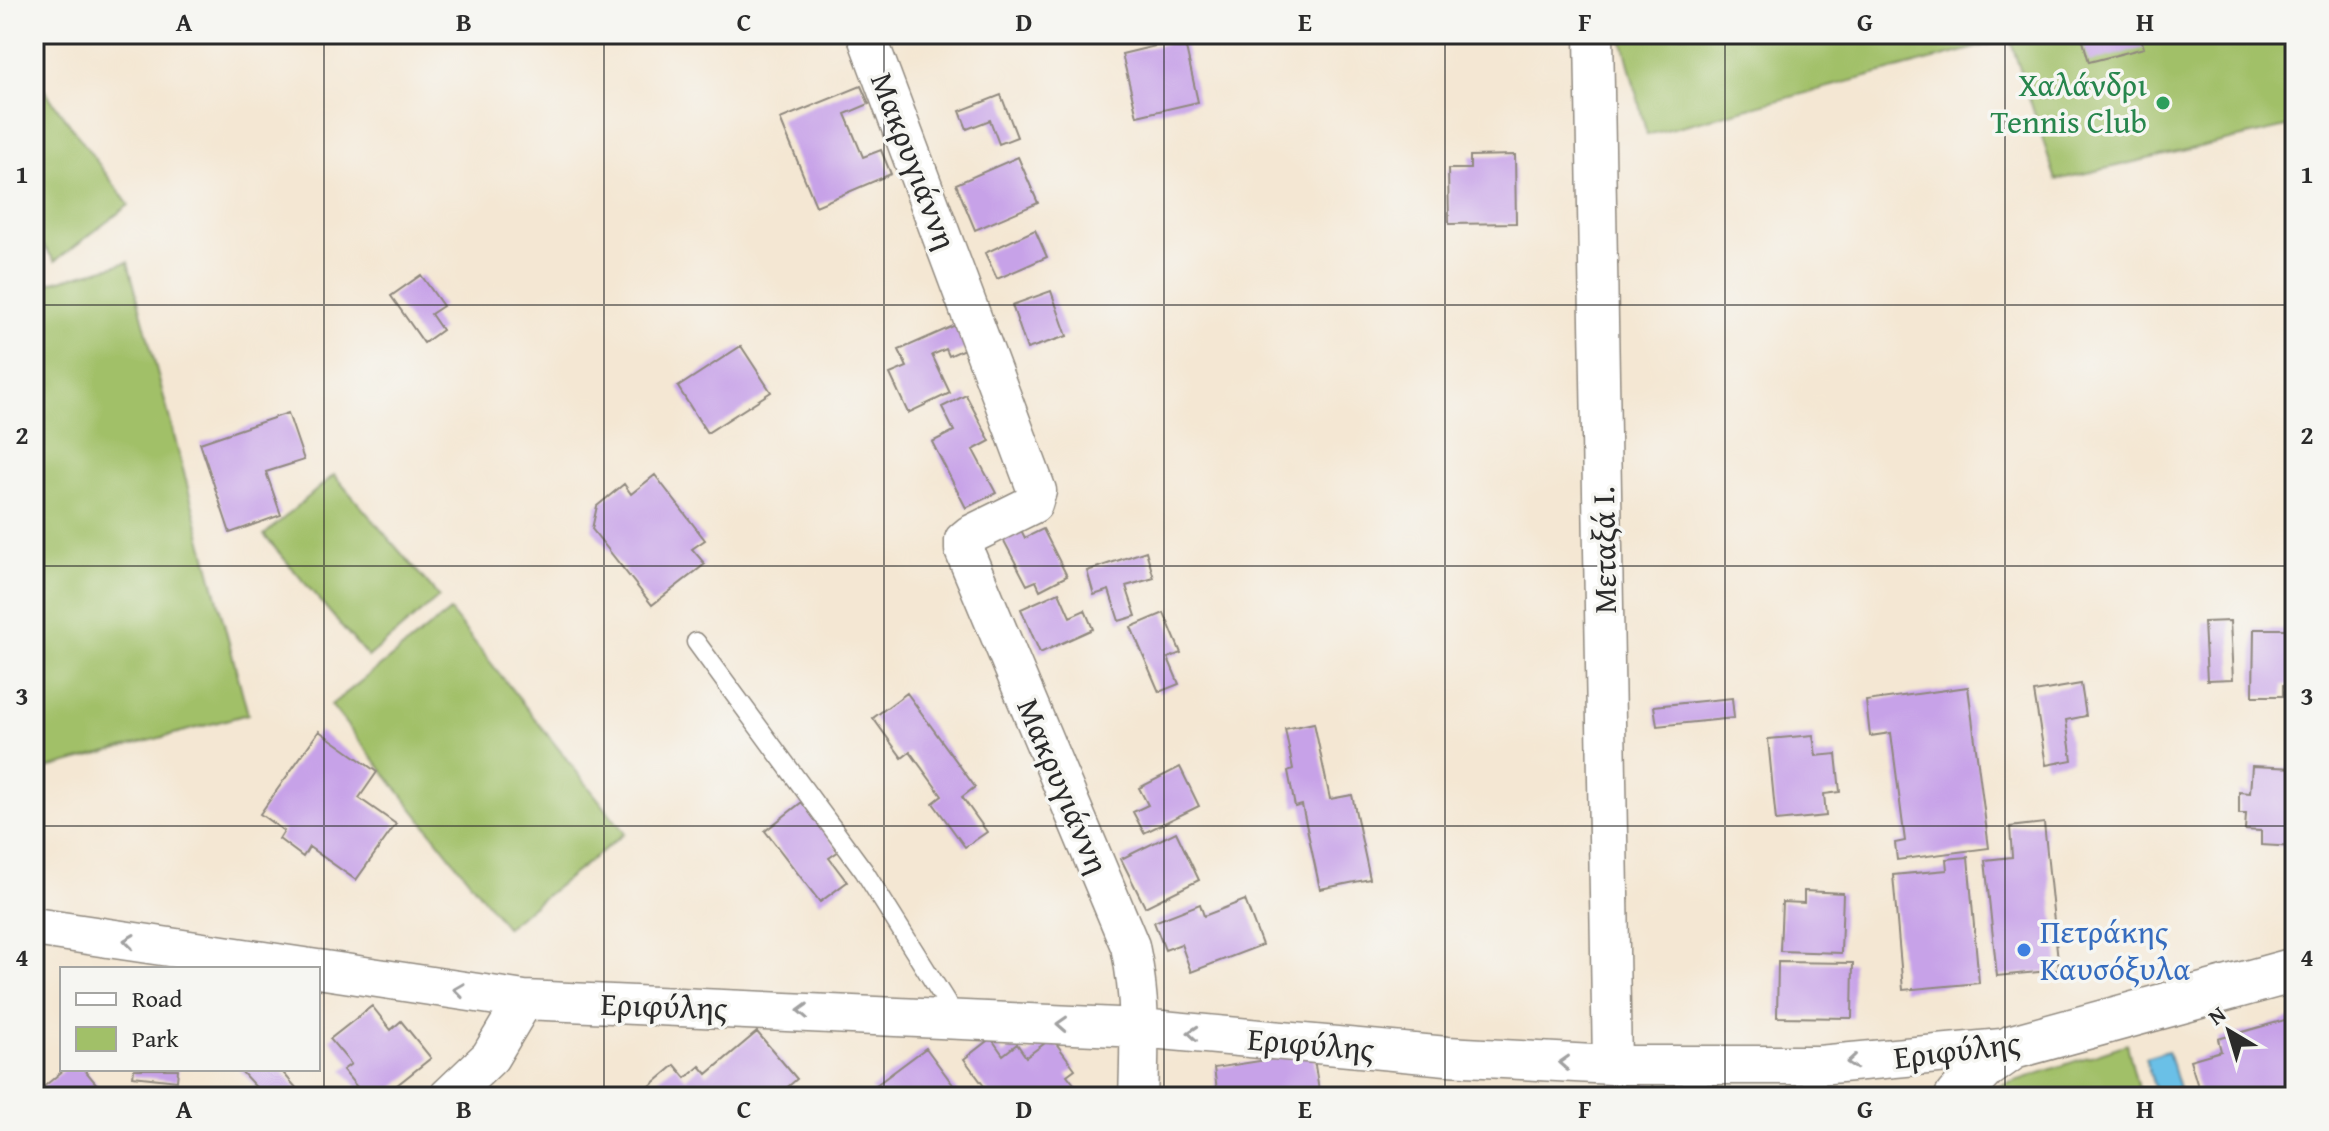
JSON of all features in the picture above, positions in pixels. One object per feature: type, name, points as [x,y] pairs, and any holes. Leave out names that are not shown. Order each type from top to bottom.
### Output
[{"type":"street","name":"Μακρυγιάννη","points":[[866,34],[1031,468],[1037,491],[1033,504],[970,535],[964,540],[964,550],[1130,946],[1140,1028],[1138,1097]]},
{"type":"street","name":"Μεταξά Ι.","points":[[1594,34],[1612,1065]]},
{"type":"street","name":"Εριφύλης","points":[[34,927],[304,967]]},
{"type":"street","name":"Εριφύλης","points":[[320,969],[524,1000],[1140,1028],[1431,1055],[1612,1065],[1819,1065],[2013,1047],[2295,970]]},
{"type":"street","points":[[448,1097],[490,1057],[524,1000]]},
{"type":"street","points":[[1957,1097],[1985,1067],[2013,1047]]},
{"type":"lane","points":[[696,642],[864,871],[957,1019]]},
{"type":"green space","name":"Χαλάνδρι Tennis Club","points":[[1621,34],[2295,34],[2295,125],[2056,180],[2010,39],[1647,135]]},
{"type":"green space","points":[[34,76],[129,205],[55,261],[34,233]]},
{"type":"green space","points":[[128,262],[248,714],[34,772],[34,287]]},
{"type":"green space","points":[[334,475],[439,597],[368,657],[264,535]]},
{"type":"green space","points":[[450,611],[625,833],[506,927],[331,705]]},
{"type":"green space","points":[[2127,1044],[2140,1097],[1983,1097],[1988,1090]]},
{"type":"water","points":[[2168,1051],[2179,1088],[2157,1095],[2145,1058]]},
{"type":"building","points":[[2081,34],[2140,34],[2144,48],[2089,62]]},
{"type":"building","points":[[1184,39],[1198,102],[1137,116],[1122,54]]},
{"type":"building","points":[[861,86],[869,104],[845,114],[863,157],[881,150],[891,174],[816,206],[780,119]]},
{"type":"building","points":[[1001,95],[1017,137],[999,144],[990,120],[967,129],[960,111]]},
{"type":"building","points":[[1515,155],[1516,223],[1449,224],[1448,169],[1470,169],[1470,156]]},
{"type":"building","points":[[1018,157],[1038,203],[975,230],[956,184]]},
{"type":"building","points":[[1035,230],[1047,257],[997,279],[985,253]]},
{"type":"building","points":[[421,275],[443,306],[431,314],[442,330],[424,343],[391,296]]},
{"type":"building","points":[[1051,291],[1067,336],[1027,349],[1012,305]]},
{"type":"building","points":[[960,323],[971,346],[949,356],[946,349],[932,355],[950,393],[908,413],[890,374],[907,367],[899,350]]},
{"type":"building","points":[[741,346],[771,392],[707,433],[678,387]]},
{"type":"building","points":[[966,395],[990,441],[973,450],[996,493],[966,508],[932,442],[954,431],[942,407]]},
{"type":"building","points":[[288,413],[304,460],[266,472],[281,515],[230,533],[200,443]]},
{"type":"building","points":[[655,475],[705,540],[692,549],[705,564],[652,605],[592,529],[597,506],[624,484],[631,494]]},
{"type":"building","points":[[1043,529],[1067,576],[1040,590],[1036,581],[1027,585],[1003,539],[1021,530],[1025,538]]},
{"type":"building","points":[[1146,551],[1154,578],[1126,586],[1136,616],[1119,621],[1109,590],[1094,595],[1087,571]]},
{"type":"building","points":[[1059,592],[1070,617],[1085,610],[1093,629],[1040,653],[1021,609]]},
{"type":"building","points":[[1164,613],[1181,653],[1168,658],[1179,684],[1159,692],[1131,627]]},
{"type":"building","points":[[2230,621],[2233,679],[2207,680],[2204,622]]},
{"type":"building","points":[[2254,629],[2295,629],[2295,685],[2283,685],[2283,696],[2253,696]]},
{"type":"building","points":[[2081,684],[2086,716],[2066,720],[2072,760],[2046,765],[2034,692]]},
{"type":"building","points":[[1968,687],[1989,848],[1897,860],[1895,843],[1905,841],[1891,733],[1870,736],[1866,701]]},
{"type":"building","points":[[907,693],[975,787],[962,797],[987,832],[965,847],[933,803],[942,796],[910,752],[902,758],[873,718]]},
{"type":"building","points":[[1732,698],[1734,718],[1657,726],[1654,706]]},
{"type":"building","points":[[1314,723],[1330,799],[1352,795],[1370,879],[1320,889],[1302,805],[1295,807],[1288,771],[1293,769],[1285,729]]},
{"type":"building","points":[[319,731],[377,772],[359,798],[396,824],[356,880],[309,847],[303,857],[279,839],[284,831],[260,814]]},
{"type":"building","points":[[1813,735],[1816,756],[1836,754],[1840,792],[1824,794],[1826,816],[1776,821],[1768,739]]},
{"type":"building","points":[[2252,766],[2295,768],[2295,847],[2261,845],[2261,831],[2245,830],[2246,814],[2239,814],[2239,792],[2250,793]]},
{"type":"building","points":[[1180,767],[1199,806],[1144,833],[1133,812],[1148,805],[1139,788]]},
{"type":"building","points":[[802,802],[839,851],[829,858],[847,882],[820,902],[765,831]]},
{"type":"building","points":[[2044,823],[2059,970],[1997,976],[1985,860],[2012,857],[2010,827]]},
{"type":"building","points":[[1176,832],[1199,880],[1145,907],[1121,859]]},
{"type":"building","points":[[1968,857],[1979,983],[1903,990],[1893,875],[1947,870],[1946,859]]},
{"type":"building","points":[[1804,891],[1843,893],[1841,953],[1780,951],[1782,902],[1804,903]]},
{"type":"building","points":[[1245,900],[1262,945],[1191,972],[1181,944],[1165,950],[1154,922],[1200,904],[1204,916]]},
{"type":"building","points":[[1778,962],[1853,963],[1852,1018],[1777,1017]]},
{"type":"building","points":[[372,1006],[391,1030],[401,1021],[431,1058],[382,1097],[365,1097],[343,1070],[351,1064],[330,1039]]},
{"type":"building","points":[[2295,1017],[2293,1097],[2254,1094],[2201,1097],[2190,1060],[2221,1051],[2218,1039]]},
{"type":"building","points":[[757,1032],[797,1079],[776,1097],[637,1097],[675,1065],[686,1078],[700,1066],[707,1074]]},
{"type":"building","points":[[991,1038],[1003,1055],[1017,1044],[1026,1057],[1052,1038],[1075,1069],[1067,1075],[1081,1093],[1076,1097],[992,1097],[964,1059]]},
{"type":"building","points":[[926,1048],[962,1097],[877,1097],[871,1089]]},
{"type":"building","points":[[1313,1053],[1320,1097],[1218,1097],[1214,1068]]},
{"type":"building","points":[[63,1071],[86,1071],[107,1097],[48,1097],[41,1089]]},
{"type":"building","points":[[134,1071],[178,1071],[177,1081],[133,1076]]},
{"type":"building","points":[[241,1071],[282,1071],[304,1097],[265,1097]]},
{"type":"building","points":[[1649,1072],[1655,1097],[1615,1097],[1611,1082]]},
{"type":"place","name":"Χαλάνδρι Tennis Club","points":[[2163,103]]},
{"type":"place","name":"Πετράκης Καυσόξυλα","points":[[2024,950]]}]
